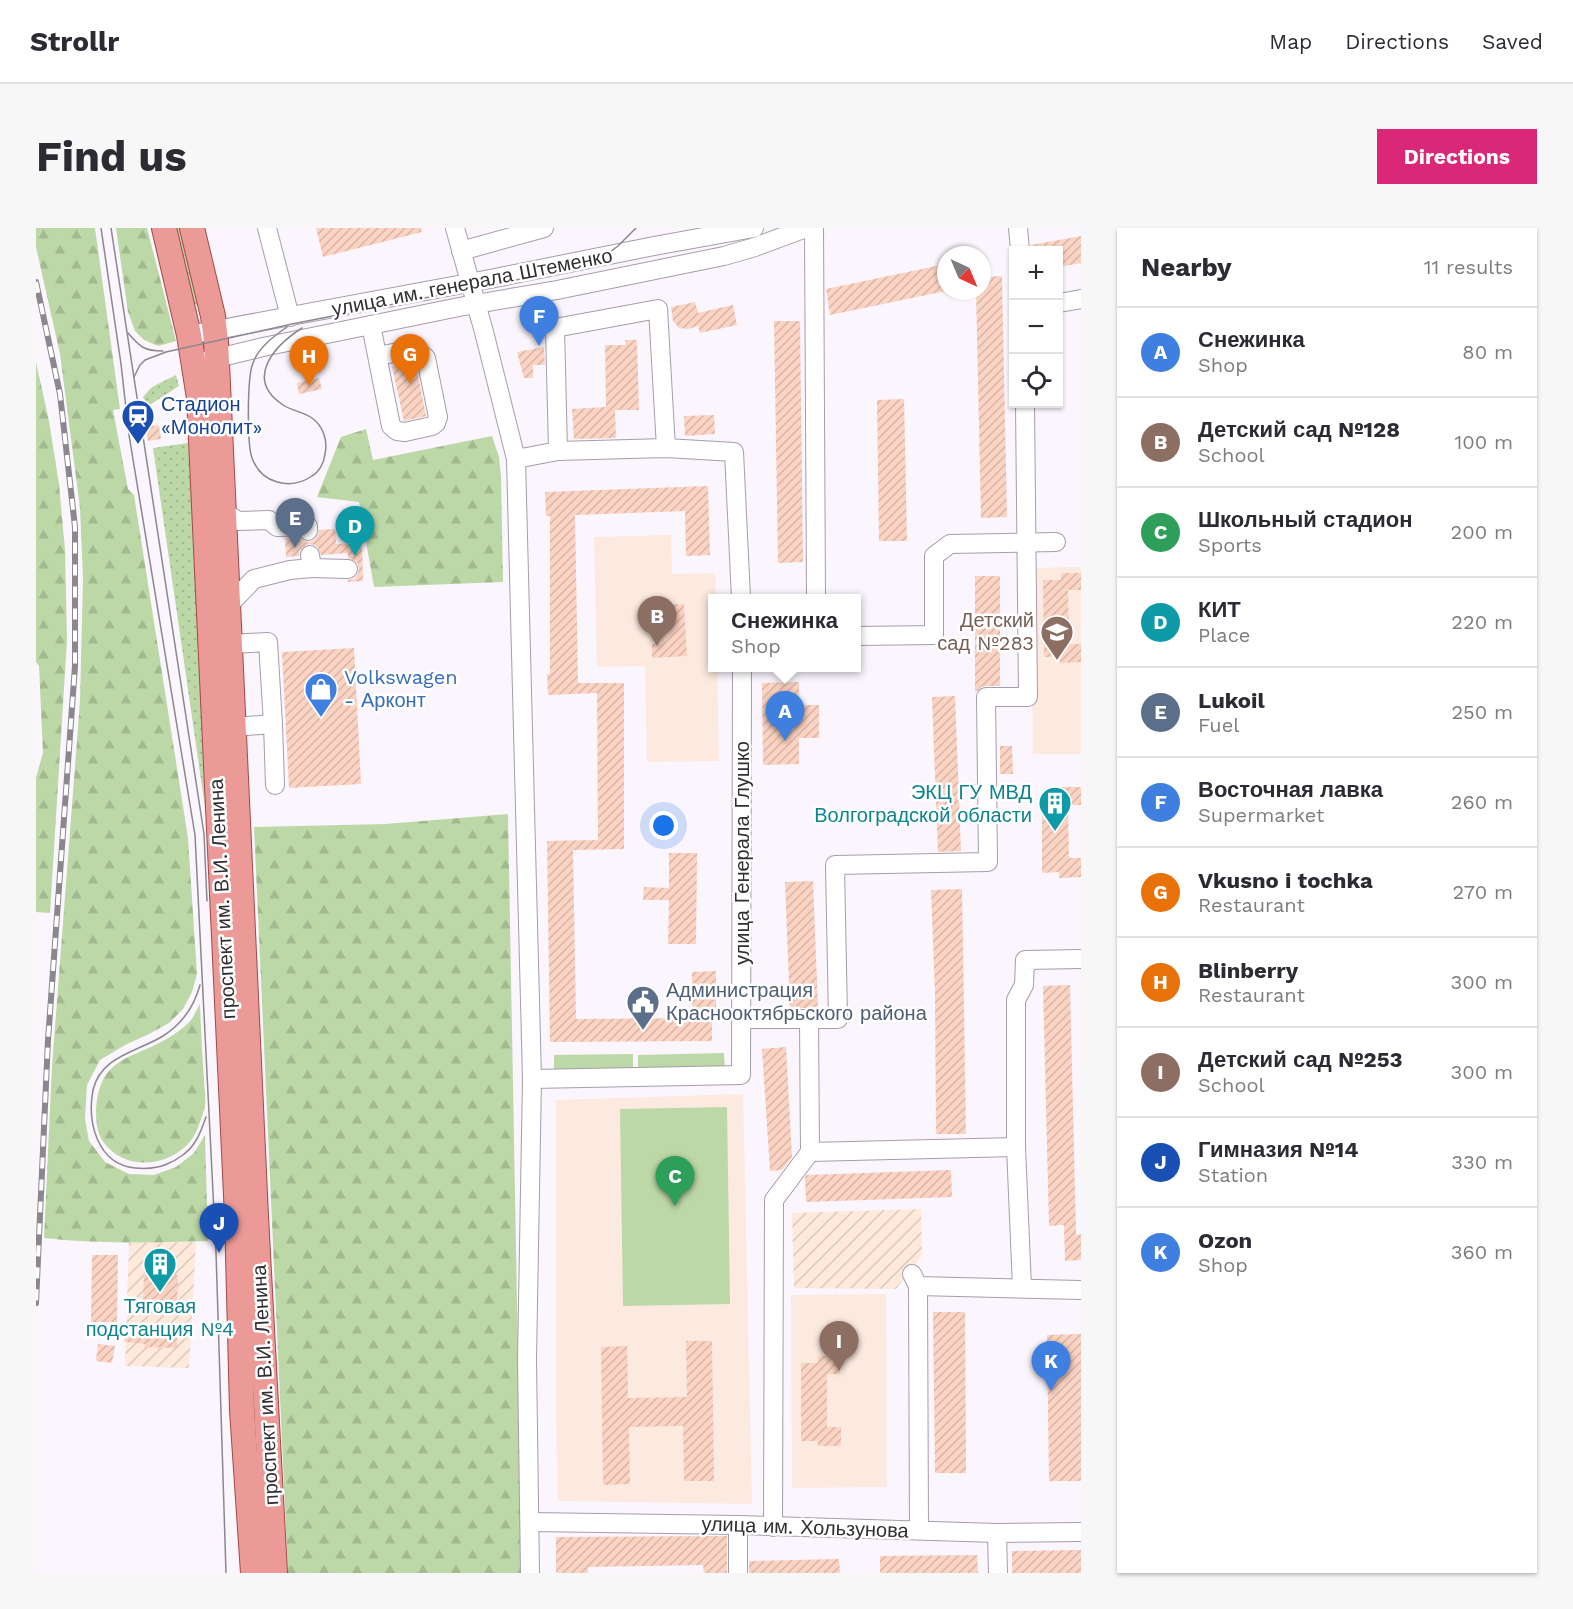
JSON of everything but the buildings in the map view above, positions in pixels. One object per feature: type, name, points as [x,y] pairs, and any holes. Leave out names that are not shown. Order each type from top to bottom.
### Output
[{"type":"main road","name":"проспект им. В.И. Ленина","points":[[164,228],[189,335],[206,361],[223,511],[275,1573]]},
{"type":"main road","name":"проспект им. В.И. Ленина","points":[[192,228],[215,331],[206,361],[201,422],[237,1218],[242,1410],[253,1573]]},
{"type":"street","points":[[267,228],[290,316]]},
{"type":"street","points":[[455,228],[516,459],[532,1079],[527,1359],[530,1573]]},
{"type":"street","points":[[461,251],[544,228]]},
{"type":"street","name":"улица им. генерала Штеменко","points":[[189,335],[754,228]]},
{"type":"street","name":"улица им. генерала Штеменко","points":[[206,361],[371,325],[724,256],[806,228]]},
{"type":"street","points":[[814,228],[816,594]]},
{"type":"street","points":[[1018,228],[1020,246]]},
{"type":"street","points":[[1063,302],[1081,299]]},
{"type":"street","points":[[558,451],[555,328],[658,309],[666,448]]},
{"type":"street","points":[[371,325],[392,426],[397,431],[405,432],[436,423],[438,417],[426,358],[413,349],[378,356]]},
{"type":"street","points":[[742,1019],[838,1019],[835,865],[988,862],[986,697],[1028,697],[1025,408]]},
{"type":"street","points":[[516,459],[558,451],[666,448],[734,452],[741,594]]},
{"type":"street","points":[[223,511],[238,521],[269,520],[277,528],[308,526],[308,531]]},
{"type":"street","points":[[861,636],[934,635],[934,556],[950,544],[1056,542]]},
{"type":"street","points":[[228,606],[254,579],[311,562],[348,569]]},
{"type":"street","points":[[230,644],[268,642],[275,785]]},
{"type":"street","name":"улица Генерала Глушко","points":[[532,1079],[741,1075],[742,672]]},
{"type":"street","points":[[234,727],[273,724]]},
{"type":"street","points":[[1022,1288],[1016,1147],[1016,1000],[1024,985],[1025,960],[1081,959]]},
{"type":"street","points":[[773,1527],[774,1200],[810,1152],[809,1018]]},
{"type":"street","points":[[810,1152],[1016,1147]]},
{"type":"street","points":[[919,1530],[915,1280],[1081,1290]]},
{"type":"street","name":"улица им. Хользунова","points":[[530,1522],[738,1525],[998,1533],[1081,1532]]},
{"type":"street","points":[[738,1525],[738,1573]]},
{"type":"street","points":[[998,1533],[998,1573]]},
{"type":"shaded area","points":[[671,535],[672,574],[715,573],[716,594],[708,594],[708,672],[717,672],[719,761],[647,762],[645,666],[597,667],[594,537]]},
{"type":"shaded area","name":"Детский сад №283","points":[[1081,567],[1081,754],[1033,754],[1031,568]]},
{"type":"shaded area","points":[[743,1094],[752,1504],[558,1501],[556,1100]]},
{"type":"shaded area","points":[[921,1209],[922,1255],[896,1289],[794,1288],[792,1213]]},
{"type":"shaded area","points":[[196,1242],[189,1368],[125,1366],[129,1243]]},
{"type":"shaded area","points":[[886,1294],[887,1487],[792,1488],[791,1295]]},
{"type":"green space","points":[[36,228],[95,228],[120,409],[113,410],[128,489],[134,495],[188,838],[197,974],[192,992],[183,1009],[169,1023],[100,1060],[87,1085],[85,1119],[89,1141],[105,1162],[129,1174],[154,1175],[176,1167],[194,1153],[205,1135],[208,1241],[126,1242],[44,1238],[52,1066],[80,701],[83,578],[80,508],[60,354],[36,247]]},
{"type":"green space","points":[[116,228],[147,228],[176,341],[158,346],[144,340],[135,331],[128,312]]},
{"type":"green space","points":[[176,228],[187,228],[199,306],[193,302]]},
{"type":"green space","points":[[36,362],[49,421],[59,484],[65,550],[67,640],[50,913],[36,912],[36,777],[43,753],[39,666],[36,662]]},
{"type":"green space","points":[[176,375],[179,386],[148,406],[143,397],[152,387]]},
{"type":"green space","points":[[366,429],[373,460],[492,436],[499,457],[501,476],[503,582],[374,587],[359,502],[317,497],[341,437]]},
{"type":"green space","points":[[188,443],[210,808],[205,807],[153,448]]},
{"type":"green space","points":[[508,814],[522,1573],[288,1573],[254,827],[386,824]]},
{"type":"green space","points":[[200,1004],[205,1102],[194,1136],[179,1151],[157,1161],[132,1161],[121,1157],[102,1140],[97,1127],[97,1103],[102,1082],[117,1064],[183,1028],[191,1020]]},
{"type":"green space","points":[[724,1053],[725,1073],[638,1074],[638,1055]]},
{"type":"green space","points":[[633,1054],[633,1075],[554,1076],[554,1055]]},
{"type":"green space","points":[[727,1107],[730,1304],[623,1306],[620,1109]]},
{"type":"tram line","points":[[101,228],[129,435],[195,835],[216,1252],[226,1573]]},
{"type":"tram line","points":[[111,228],[204,834],[207,901]]},
{"type":"tram line","points":[[134,377],[145,360],[166,352],[292,324],[572,269],[598,261],[636,228]]},
{"type":"tram line","points":[[287,327],[267,343],[255,358],[251,371],[248,410],[250,450],[256,467],[269,479],[286,483],[303,481],[315,474],[322,464],[326,449],[324,434],[316,421],[283,405],[271,395],[266,385],[264,374],[273,353],[302,328]]},
{"type":"tram line","points":[[128,333],[143,347],[163,351]]},
{"type":"tram line","points":[[200,985],[191,1008],[176,1026],[153,1042],[121,1056],[104,1069],[93,1090],[92,1115],[94,1128],[103,1150],[122,1165],[135,1168],[155,1168],[175,1160],[192,1146],[206,1117]]},
{"type":"railway","points":[[36,282],[60,394],[75,527],[75,666],[48,1040],[36,1303]]},
{"type":"place","name":"Восточная лавка","points":[[539,346]]},
{"type":"place","name":"Vkusno i tochka","points":[[410,384]]},
{"type":"place","name":"Blinberry","points":[[309,386]]},
{"type":"place","name":"Стадион «Монолит»","points":[[138,445]]},
{"type":"place","name":"Lukoil","points":[[295,548]]},
{"type":"place","name":"КИТ","points":[[355,556]]},
{"type":"place","name":"Детский сад №128","points":[[657,646]]},
{"type":"place","name":"Детский сад №283","points":[[1057,661]]},
{"type":"place","name":"Volkswagen - Арконт","points":[[321,718]]},
{"type":"place","name":"Снежинка","points":[[785,741]]},
{"type":"place","name":"ЭКЦ ГУ МВД Волгоградской области","points":[[1055,832]]},
{"type":"place","name":"Администрация Краснооктябрьского района","points":[[643,1031]]},
{"type":"place","name":"Школьный стадион","points":[[675,1206]]},
{"type":"place","name":"Гимназия №14","points":[[219,1253]]},
{"type":"place","name":"Тяговая подстанция №4","points":[[160,1293]]},
{"type":"place","name":"Детский сад №253","points":[[839,1371]]},
{"type":"place","name":"Ozon","points":[[1051,1391]]}]
